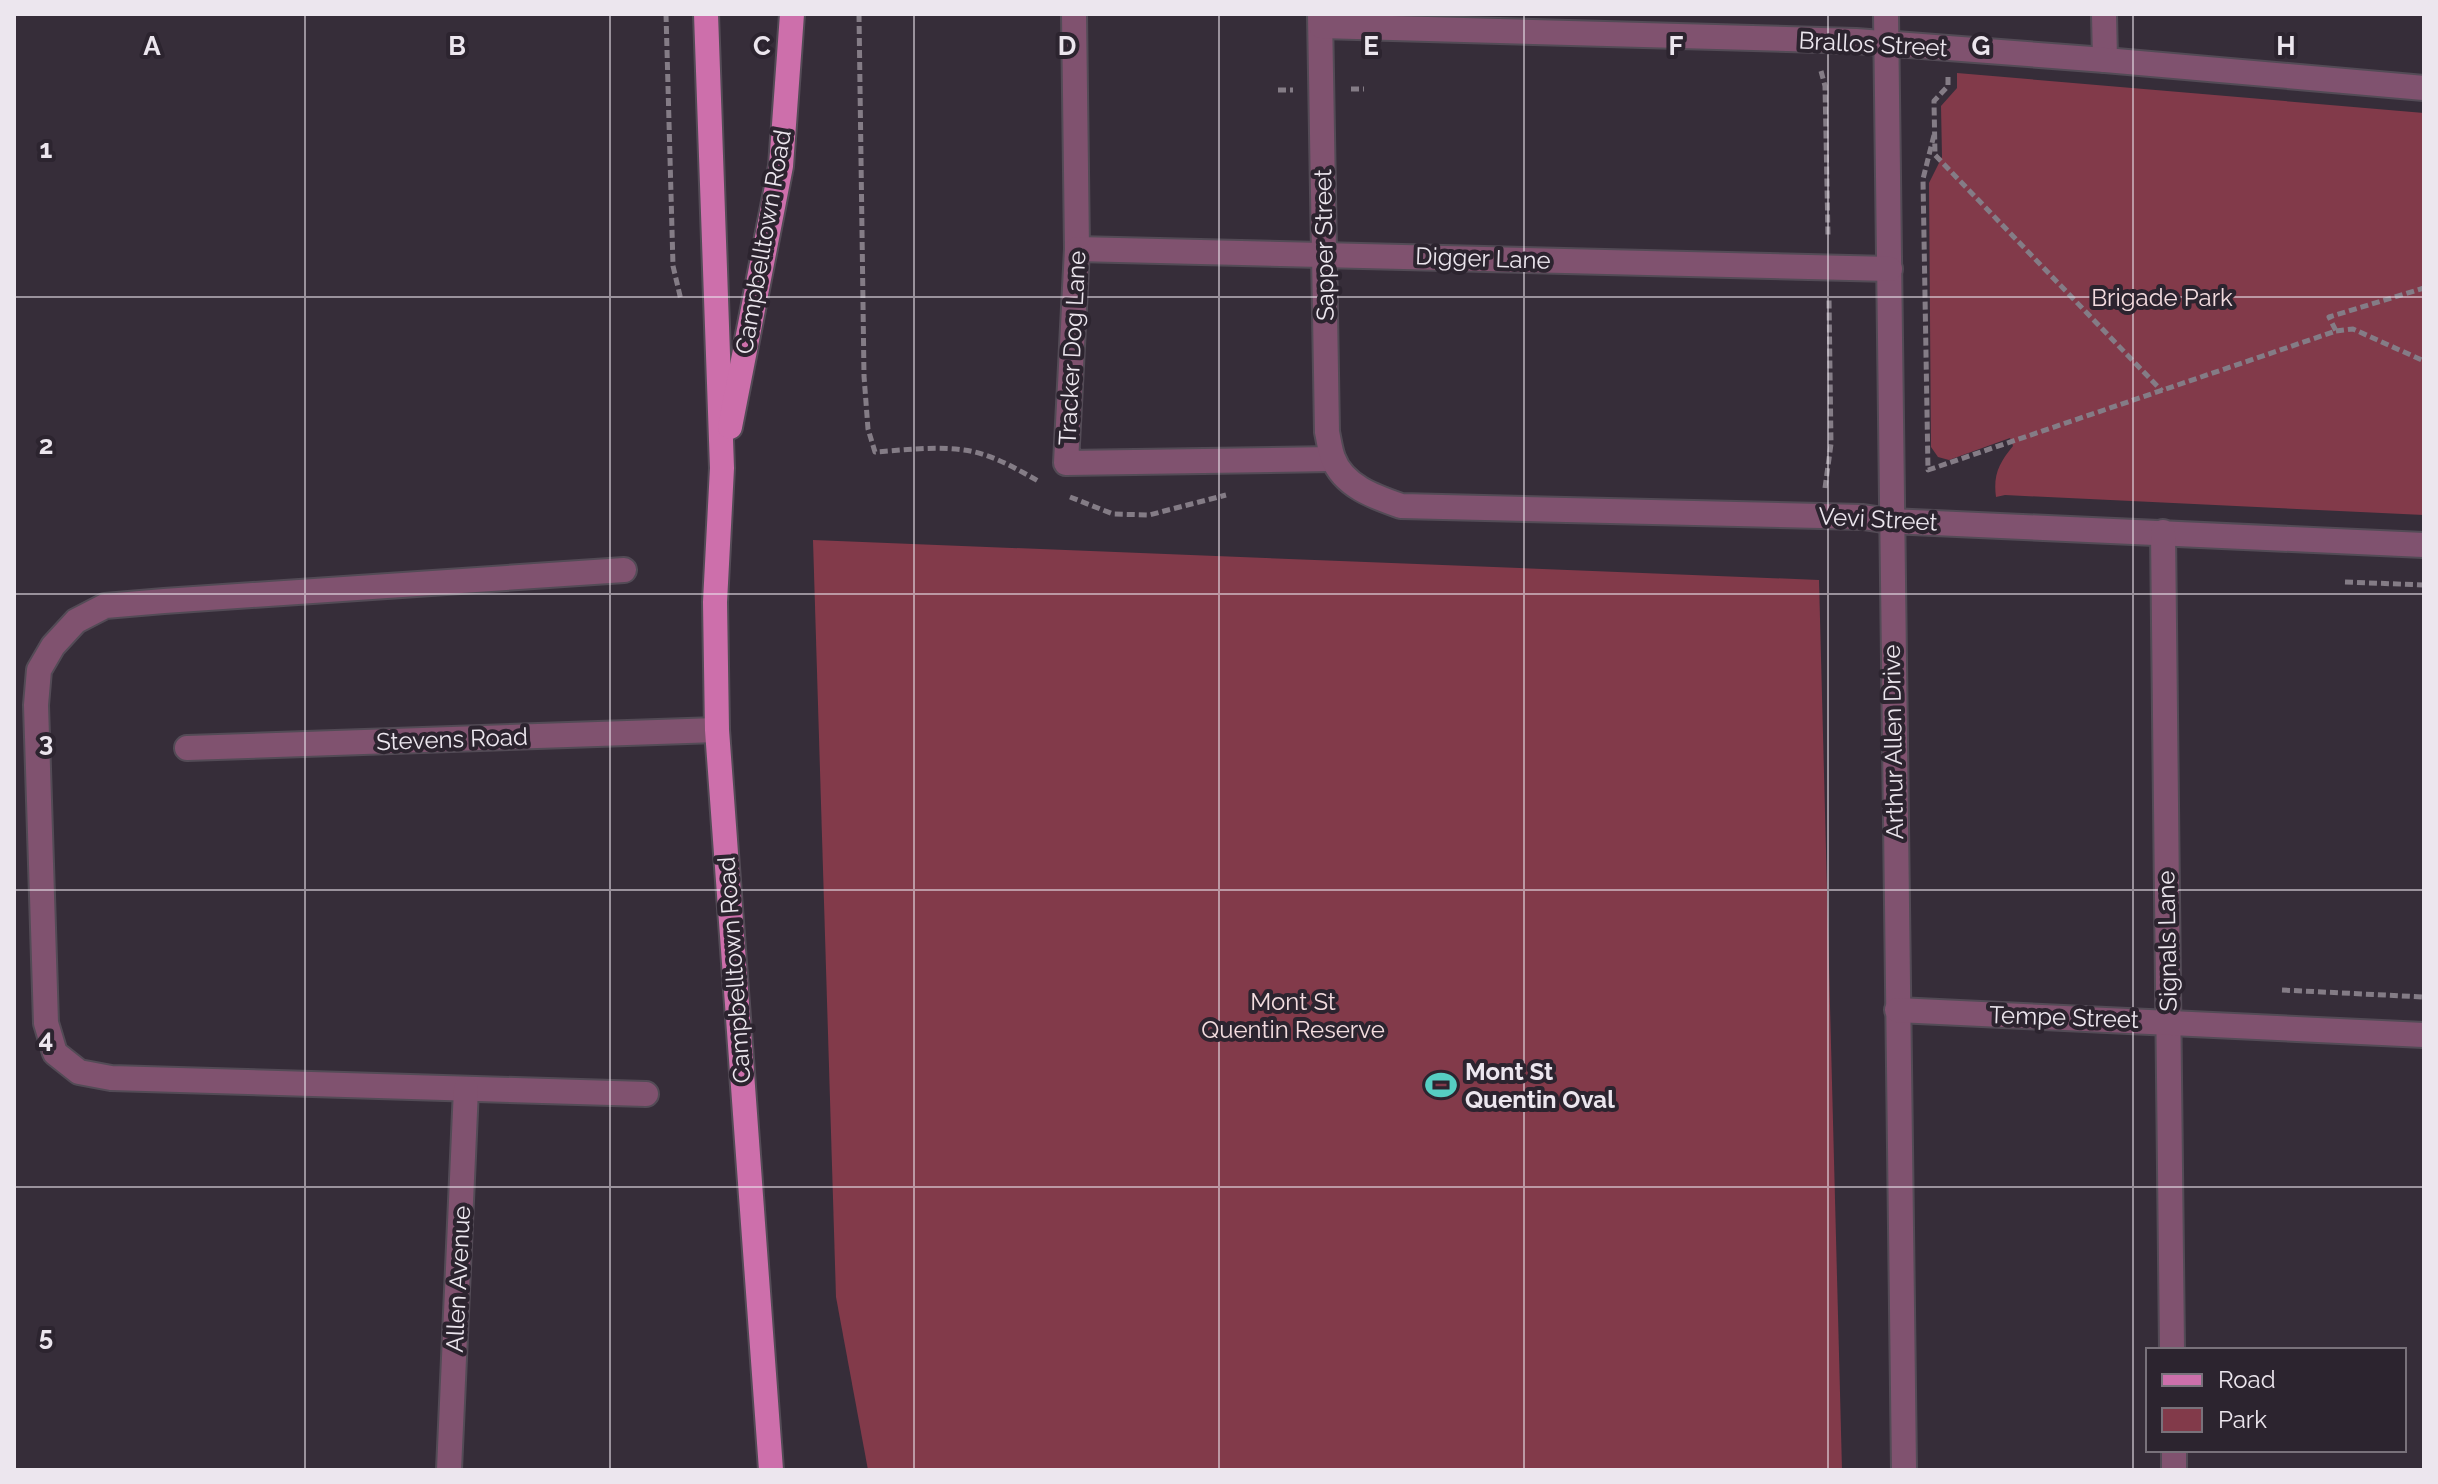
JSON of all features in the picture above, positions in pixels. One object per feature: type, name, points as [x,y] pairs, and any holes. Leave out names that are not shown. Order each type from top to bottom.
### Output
[{"type":"main road","name":"Campbelltown Road","points":[[706,14],[722,468],[715,602],[717,730],[771,1470]]},
{"type":"main road","name":"Campbelltown Road","points":[[722,468],[781,166],[792,14]]},
{"type":"street","name":"Tracker Dog Lane","points":[[1074,14],[1077,249],[1066,463],[1337,466]]},
{"type":"street","name":"Arthur Allen Drive","points":[[1886,14],[1904,1470]]},
{"type":"street","points":[[2104,14],[2105,60]]},
{"type":"street","name":"Brallos Street","points":[[1320,20],[1591,24],[2105,60],[2424,88]]},
{"type":"street","name":"Sapper Street","points":[[1320,20],[1327,432],[1337,466]]},
{"type":"street","name":"Digger Lane","points":[[1077,249],[1890,269]]},
{"type":"street","name":"Vevi Street","points":[[1337,466],[1371,496],[1401,506],[1863,517],[1890,521],[2424,545]]},
{"type":"street","name":"Signals Lane","points":[[2163,532],[2172,1348]]},
{"type":"street","points":[[624,570],[105,606],[76,621],[53,646],[39,670],[36,705],[46,1023],[55,1053],[79,1072],[111,1078],[646,1094]]},
{"type":"street","name":"Stevens Road","points":[[187,748],[717,730]]},
{"type":"street","name":"Tempe Street","points":[[1897,1010],[2424,1035]]},
{"type":"street","name":"Allen Avenue","points":[[449,1470],[466,1089]]},
{"type":"path","points":[[666,14],[673,266]]},
{"type":"path","points":[[859,14],[864,376]]},
{"type":"path","points":[[1948,86],[1934,101],[1935,155],[2162,391]]},
{"type":"path","points":[[1934,135],[1923,179],[1928,470],[2336,331],[2353,329],[2424,361]]},
{"type":"path","points":[[2336,331],[2329,317],[2424,288]]},
{"type":"path","points":[[2345,582],[2424,585]]},
{"type":"path","points":[[2282,990],[2424,997]]},
{"type":"green space","name":"Brigade Park","points":[[1957,73],[2424,113],[2424,515],[1996,497],[1998,470],[2013,446],[2010,438],[1949,460],[1938,457],[1931,447],[1929,183],[1942,157],[1941,106],[1957,88]]},
{"type":"green space","name":"Mont St Quentin Reserve","points":[[813,540],[1819,580],[1842,1470],[868,1470],[836,1297]]},
{"type":"place","name":"Mont St Quentin Oval","points":[[1441,1085]]}]
